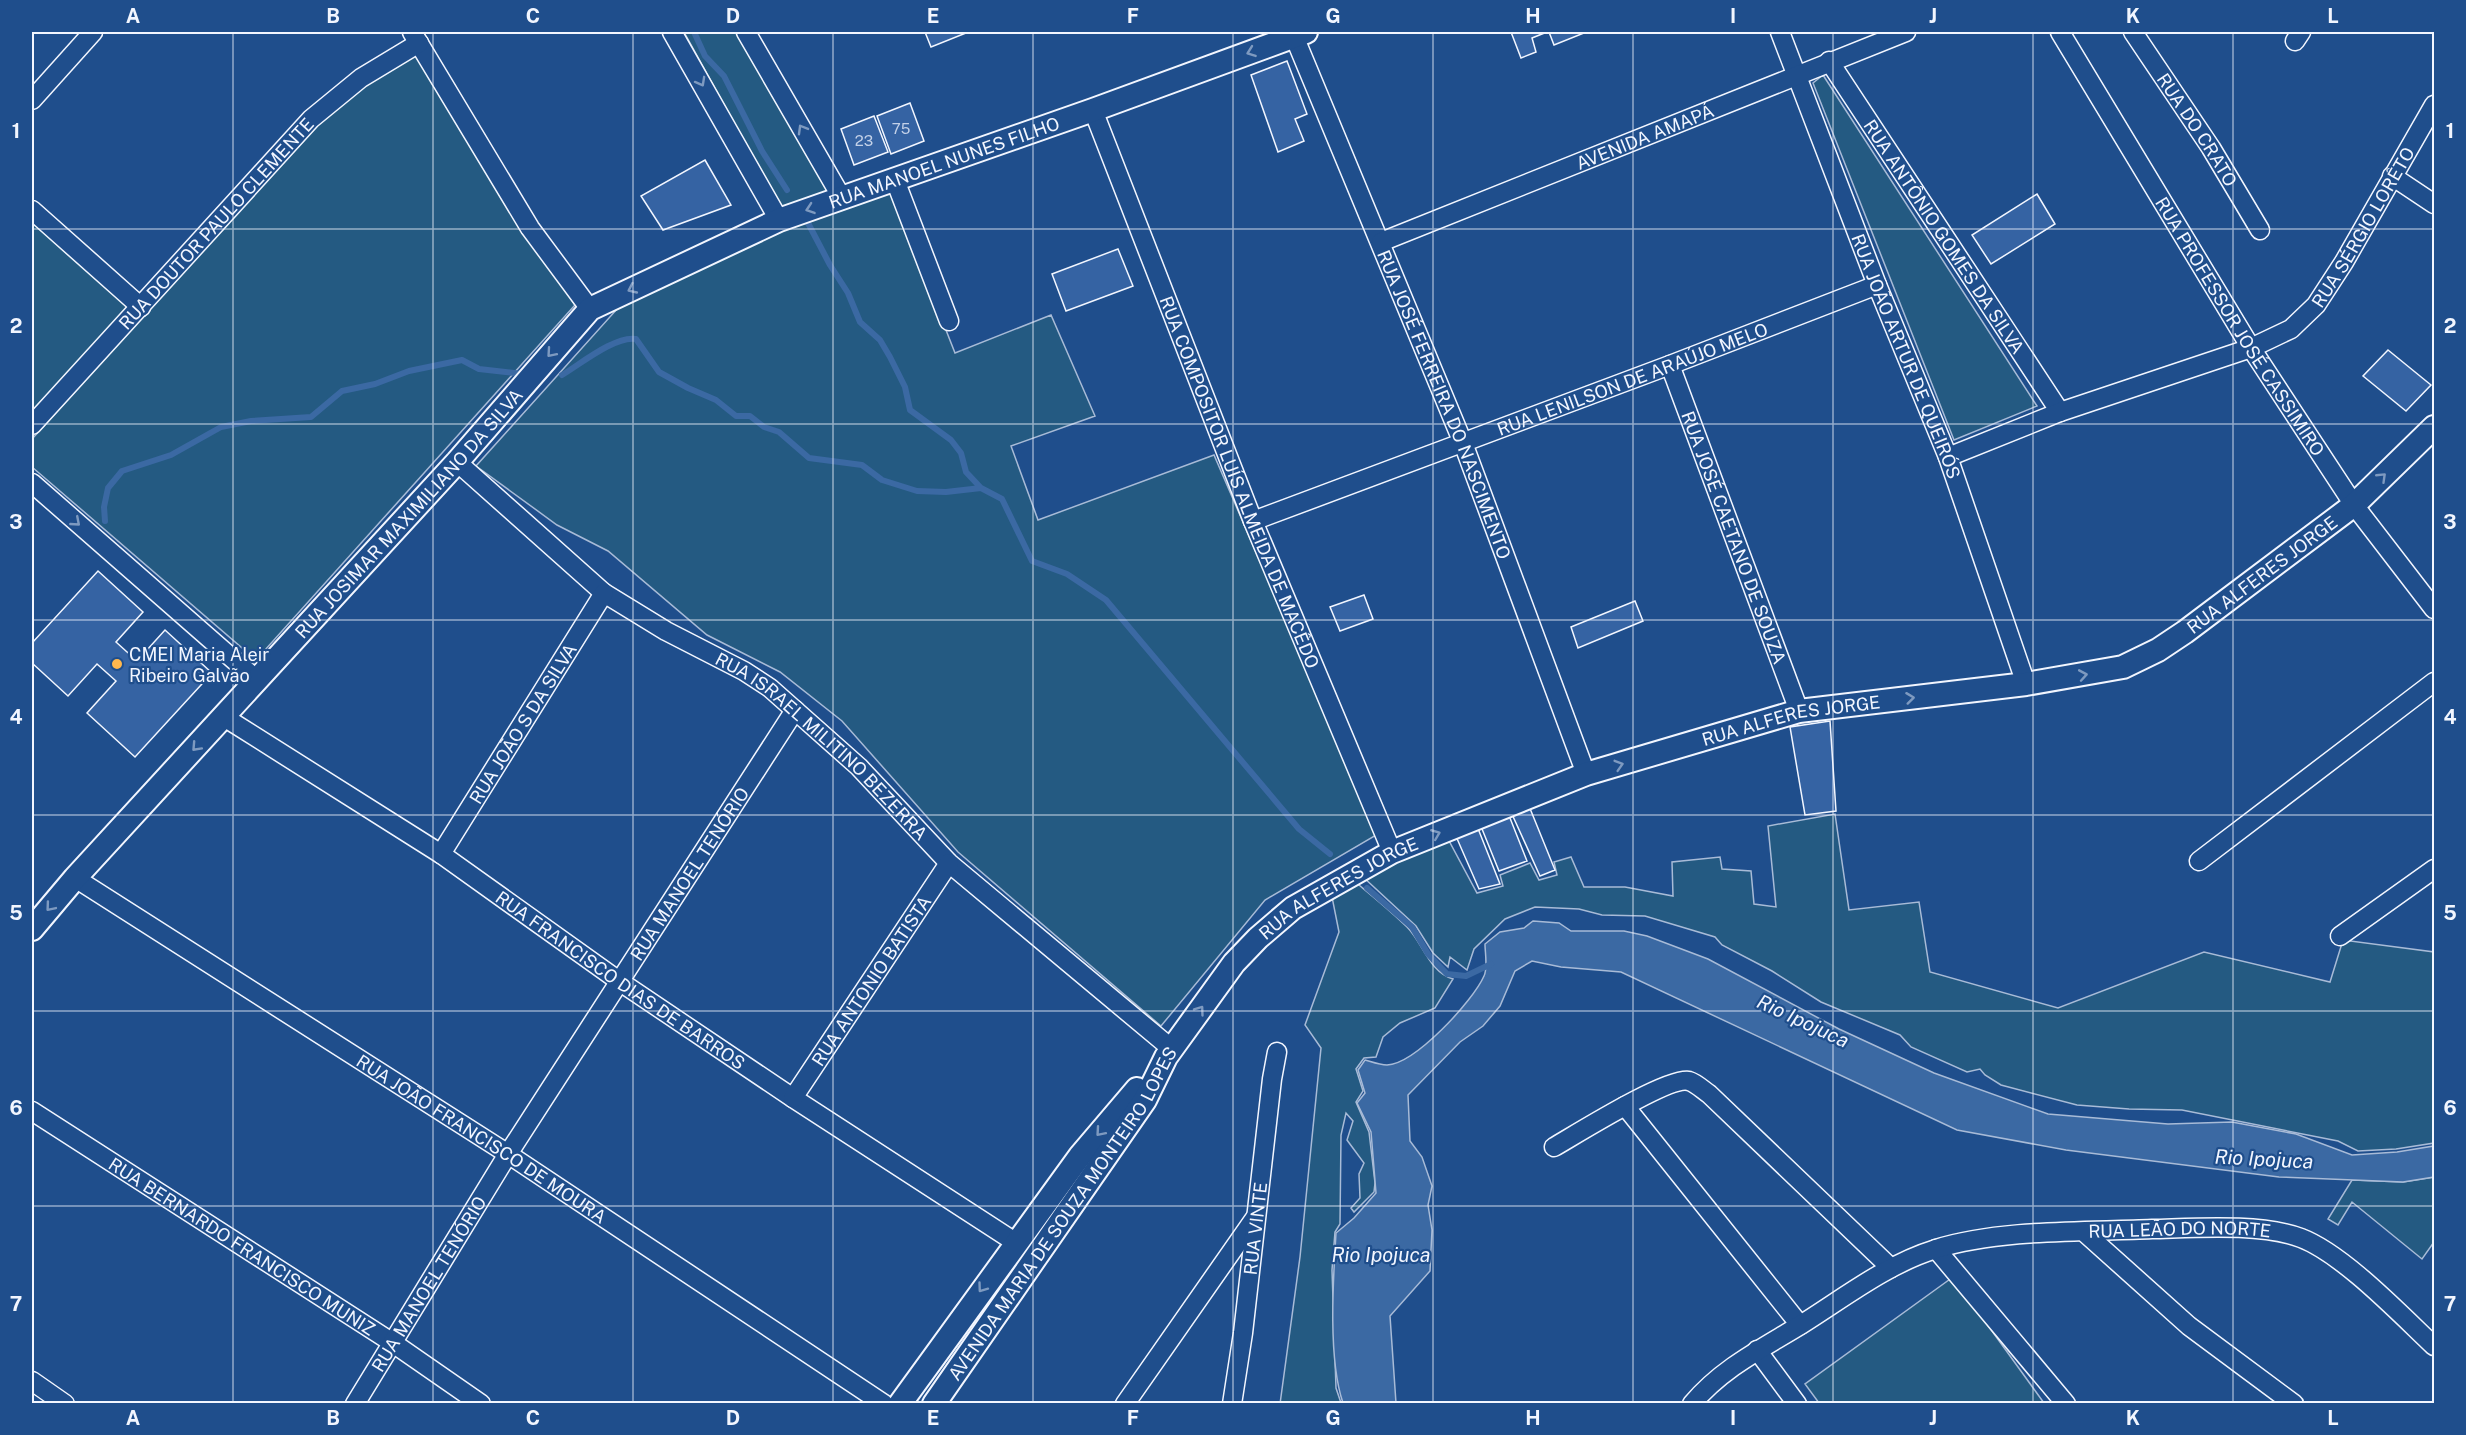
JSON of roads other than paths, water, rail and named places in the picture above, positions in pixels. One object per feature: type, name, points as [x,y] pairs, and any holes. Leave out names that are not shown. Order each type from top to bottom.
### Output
[{"type":"street","points":[[32,100],[93,32]]},
{"type":"street","points":[[672,32],[778,220]]},
{"type":"street","points":[[746,32],[842,198]]},
{"type":"street","name":"RUA JOÃO ARTUR DE QUEIRÓS","points":[[1780,32],[1877,285],[1948,457],[2025,684]]},
{"type":"street","name":"AVENIDA AMAPÁ","points":[[1381,242],[1906,32]]},
{"type":"street","name":"RUA PROFESSOR JOSÉ CASSIMIRO","points":[[2060,32],[2251,348],[2354,505],[2434,609]]},
{"type":"street","name":"RUA DO CRATO","points":[[2133,32],[2205,139],[2260,230]]},
{"type":"street","name":"RUA MANOEL NUNES FILHO","points":[[590,309],[778,220],[1093,111],[1300,34]]},
{"type":"street","name":"RUA JOSÉ FERREIRA DO NASCIMENTO","points":[[1300,34],[1463,443],[1586,774]]},
{"type":"street","points":[[416,37],[530,228],[590,309]]},
{"type":"street","name":"RUA DOUTOR PAULO CLEMENTE","points":[[32,425],[311,119],[416,37]]},
{"type":"street","name":"RUA ANTÔNIO GOMES DA SILVA","points":[[1829,61],[2060,412]]},
{"type":"street","name":"RUA SÉRGIO LORÊTO","points":[[2251,348],[2291,329],[2306,317],[2344,262],[2434,105]]},
{"type":"street","name":"RUA COMPOSITOR LUÍS ALMEIDA DE MACÊDO","points":[[1093,111],[1253,521],[1392,852]]},
{"type":"street","points":[[2392,176],[2434,204]]},
{"type":"street","points":[[895,180],[950,321]]},
{"type":"street","points":[[32,210],[141,307]]},
{"type":"street","name":"RUA LENILSON DE ARAÚJO MELO","points":[[1253,521],[1877,285]]},
{"type":"street","name":"RUA JOSIMAR MAXIMILIANO DA SILVA","points":[[32,929],[75,879],[457,462],[590,309]]},
{"type":"street","points":[[1948,457],[2060,412],[2251,348]]},
{"type":"street","name":"RUA JOSÉ CAETANO DE SOUZA","points":[[1670,365],[1799,711]]},
{"type":"street","name":"RUA ALFERES JORGE","points":[[1169,1053],[1234,963],[1258,938],[1293,908],[1392,852],[1586,774],[1799,711],[2025,684],[2123,667],[2158,650],[2354,505],[2434,427]]},
{"type":"street","name":"RUA ISRAEL MILITINO BEZERRA","points":[[457,462],[604,593],[666,631],[744,671],[770,688],[859,767],[949,863],[1169,1053]]},
{"type":"street","points":[[32,483],[257,680]]},
{"type":"street","name":"RUA JOÃO S DA SILVA","points":[[441,854],[604,593]]},
{"type":"street","points":[[2199,861],[2434,682]]},
{"type":"street","name":"RUA MANOEL TENÓRIO","points":[[355,1404],[508,1154],[795,710]]},
{"type":"street","name":"RUA FRANCISCO DIAS DE BARROS","points":[[224,717],[441,854],[619,981],[793,1098],[1015,1242]]},
{"type":"street","name":"RUA ANTONIO BATISTA","points":[[793,1098],[949,863]]},
{"type":"street","points":[[2340,936],[2434,868]]},
{"type":"street","name":"RUA JOÃO FRANCISCO DE MOURA","points":[[75,879],[508,1154],[884,1404]]},
{"type":"street","name":"RUA VINTE","points":[[1232,1404],[1243,1333],[1277,1052]]},
{"type":"street","name":"AVENIDA MARIA DE SOUZA MONTEIRO LOPES","points":[[900,1404],[1015,1242],[1080,1156],[1169,1053]]},
{"type":"street","name":"AVENIDA MARIA DE SOUZA MONTEIRO LOPES","points":[[934,1404],[1145,1100],[1169,1053]]},
{"type":"street","points":[[1554,1147],[1625,1106],[1678,1082],[1688,1081],[1709,1094],[1891,1268]]},
{"type":"street","points":[[1625,1106],[1800,1325]]},
{"type":"street","name":"RUA BERNARDO FRANCISCO MUNIZ","points":[[32,1111],[395,1340],[481,1404]]},
{"type":"street","points":[[1125,1404],[1256,1217]]},
{"type":"street","name":"RUA LEÃO DO NORTE","points":[[1692,1404],[1728,1370],[1757,1350],[1891,1268],[1936,1249],[1993,1237],[2200,1227],[2270,1230],[2301,1238],[2328,1254],[2354,1273],[2434,1346]]},
{"type":"street","points":[[2084,1232],[2189,1326],[2284,1401]]},
{"type":"street","points":[[1936,1249],[2066,1404]]},
{"type":"street","points":[[1757,1350],[1797,1404]]},
{"type":"street","points":[[32,1381],[64,1404]]},
{"type":"water","name":"Rio Ipojuca","points":[[1533,921],[1559,923],[1571,931],[1624,931],[1647,936],[1708,959],[1839,1029],[1934,1073],[2048,1114],[2168,1124],[2232,1122],[2296,1134],[2352,1155],[2397,1152],[2434,1146],[2434,1177],[2403,1182],[2279,1177],[2066,1150],[1957,1130],[1621,972],[1561,967],[1532,961],[1515,971],[1500,1006],[1483,1026],[1460,1042],[1408,1095],[1410,1141],[1422,1157],[1432,1186],[1428,1205],[1432,1230],[1430,1271],[1390,1316],[1396,1403],[1343,1403],[1338,1385],[1333,1343],[1336,1233],[1354,1218],[1376,1193],[1371,1132],[1357,1103],[1365,1093],[1358,1070],[1365,1060],[1384,1065],[1399,1062],[1427,1043],[1456,1015],[1478,987],[1486,969],[1485,944],[1500,932],[1524,928]]},
{"type":"waterway","points":[[694,32],[705,56],[724,76],[762,151],[787,190]]},
{"type":"waterway","points":[[808,223],[848,293],[860,322],[880,340],[890,357],[905,387],[910,410],[951,440],[961,453],[966,472],[981,488],[1002,499],[1032,561],[1067,574],[1106,600],[1299,829],[1330,854]]},
{"type":"waterway","points":[[562,375],[608,346],[628,339],[636,339],[659,372],[716,400],[736,416],[750,416],[764,427],[779,432],[809,458],[862,465],[882,480],[917,491],[946,492],[981,488]]},
{"type":"waterway","points":[[105,521],[104,507],[108,488],[122,471],[171,455],[221,427],[251,421],[311,417],[342,391],[375,384],[409,371],[462,360],[479,369],[523,374]]},
{"type":"waterway","points":[[1367,888],[1412,927],[1428,954],[1447,974],[1466,976],[1491,964]]},
{"type":"place","name":"CMEI Maria Aleir Ribeiro Galvão","points":[[117,664]]}]
